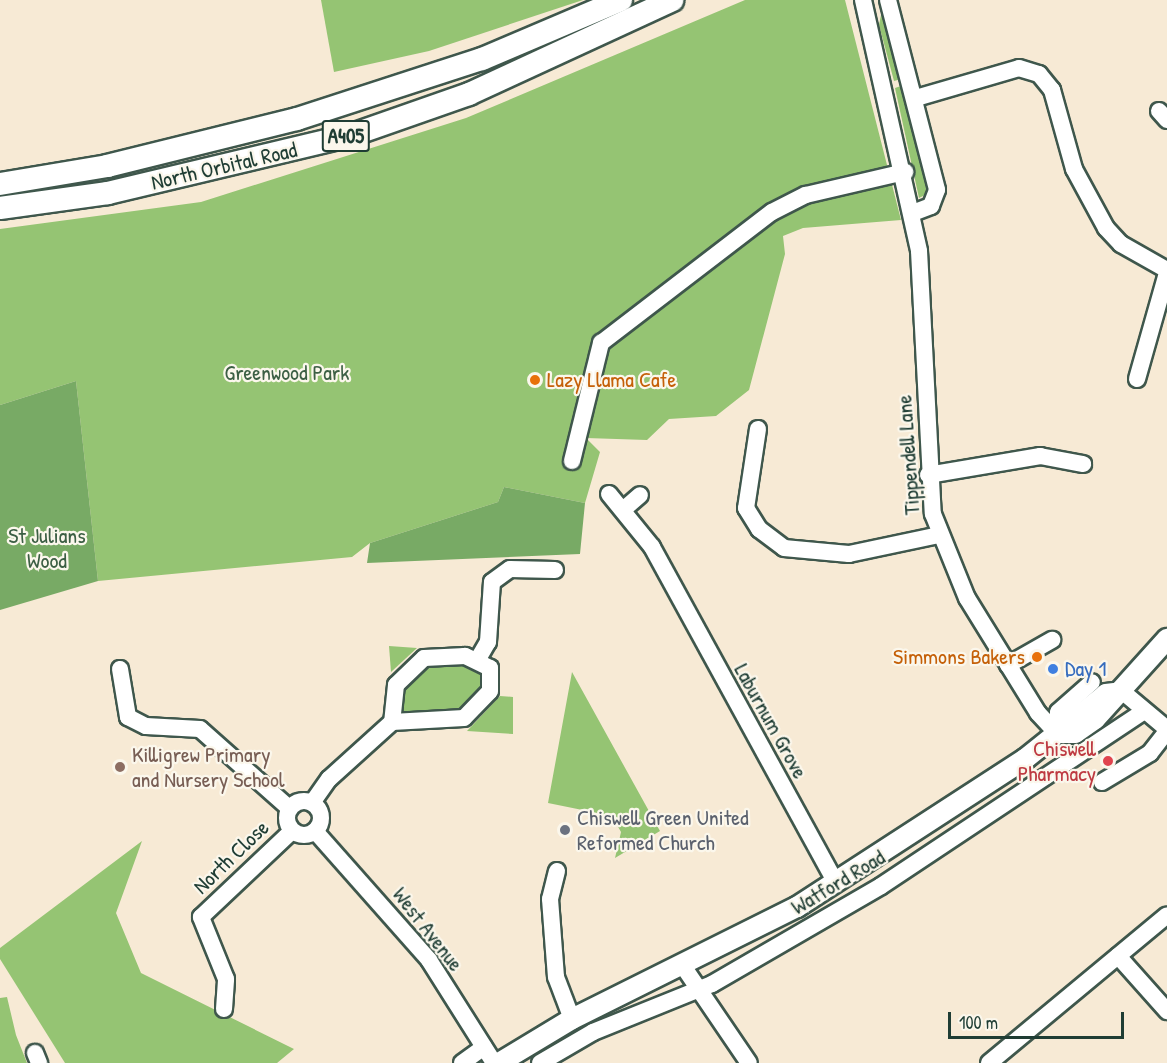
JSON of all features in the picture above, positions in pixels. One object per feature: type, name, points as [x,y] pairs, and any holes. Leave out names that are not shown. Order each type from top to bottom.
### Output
[{"type":"highway","name":"North Orbital Road","points":[[0,184],[107,166],[297,119],[482,59],[621,0]]},
{"type":"highway","name":"North Orbital Road","points":[[0,208],[131,188],[352,135],[469,94],[672,0]]},
{"type":"main road","points":[[1123,692],[1167,639]]},
{"type":"main road","name":"Watford Road","points":[[499,1063],[572,1019],[683,966],[836,883],[1025,759],[1106,694],[1123,692]]},
{"type":"street","points":[[864,2],[884,0]]},
{"type":"street","points":[[888,0],[916,98],[937,190],[931,206],[914,213]]},
{"type":"street","name":"Tippendell Lane","points":[[864,2],[914,213],[923,286],[928,475],[939,535],[967,598],[1008,665],[1056,732]]},
{"type":"street","points":[[916,98],[1019,69],[1039,74],[1052,90],[1074,169],[1106,228],[1121,244],[1167,272],[1137,380]]},
{"type":"street","points":[[572,461],[601,343],[772,212],[806,195],[905,172]]},
{"type":"street","points":[[758,429],[746,508],[759,529],[784,548],[849,554],[939,535]]},
{"type":"street","points":[[928,475],[1040,456],[1083,464]]},
{"type":"street","name":"Laburnum Grove","points":[[609,494],[624,509],[652,547],[667,581],[836,883]]},
{"type":"street","points":[[624,509],[640,495]]},
{"type":"street","points":[[478,659],[488,642],[492,582],[510,569],[555,570]]},
{"type":"street","points":[[1008,665],[1052,640]]},
{"type":"street","points":[[312,803],[328,779],[392,722],[464,718],[486,699],[493,682],[490,668],[478,659],[432,656],[417,663],[396,685],[392,722]]},
{"type":"street","points":[[120,669],[128,717],[147,726],[194,726],[289,808],[292,831],[301,835],[315,831],[321,816],[312,803],[302,801],[289,808]]},
{"type":"street","points":[[1056,732],[1058,712],[1092,682]]},
{"type":"street","points":[[1102,782],[1150,753],[1167,730],[1143,712],[1123,692]]},
{"type":"street","name":"Watford Road","points":[[540,1063],[593,1032],[697,989],[881,886],[1143,712]]},
{"type":"street","name":"North Close","points":[[224,1009],[226,978],[201,917],[292,831]]},
{"type":"street","name":"West Avenue","points":[[315,831],[417,945],[494,1063]]},
{"type":"street","points":[[557,871],[550,899],[556,977],[572,1019]]},
{"type":"street","points":[[988,1063],[1167,915]]},
{"type":"street","points":[[1118,956],[1167,1011]]},
{"type":"street","points":[[683,966],[749,1063]]},
{"type":"street","points":[[462,1063],[484,1047]]},
{"type":"green space","points":[[321,0],[583,0],[429,51],[334,72]]},
{"type":"green space","name":"Greenwood Park","points":[[745,0],[845,0],[901,220],[803,228],[783,236],[785,254],[749,390],[716,416],[669,419],[647,440],[586,438],[600,452],[585,503],[504,487],[498,502],[370,543],[352,557],[98,581],[76,381],[0,405],[0,229],[201,202],[466,118]]},
{"type":"green space","points":[[882,10],[905,78],[894,81],[879,25]]},
{"type":"green space","points":[[907,84],[929,179],[929,193],[919,198],[895,88]]},
{"type":"green space","name":"St Julians Wood","points":[[76,381],[98,581],[0,610],[0,405]]},
{"type":"green space","points":[[504,487],[585,503],[580,554],[367,563],[370,543],[498,502]]},
{"type":"green space","points":[[389,646],[417,648],[391,672]]},
{"type":"green space","points":[[464,660],[482,669],[486,684],[461,715],[401,716],[396,697],[426,663]]},
{"type":"green space","points":[[572,672],[660,831],[615,858],[621,832],[612,816],[548,803]]},
{"type":"green space","points":[[500,696],[513,697],[513,734],[467,731]]},
{"type":"green space","points":[[142,841],[116,913],[141,973],[294,1049],[277,1063],[65,1063],[0,959],[0,948]]},
{"type":"green space","points":[[7,997],[16,1035],[27,1063],[0,1063],[0,998]]},
{"type":"place","name":"Lazy Llama Cafe","points":[[535,380]]},
{"type":"place","name":"Simmons Bakers","points":[[1037,657]]},
{"type":"place","name":"Day 1","points":[[1053,669]]},
{"type":"place","name":"Chiswell Pharmacy","points":[[1108,761]]},
{"type":"place","name":"Killigrew Primary and Nursery School","points":[[120,767]]},
{"type":"place","name":"Chiswell Green United Reformed Church","points":[[565,830]]}]
